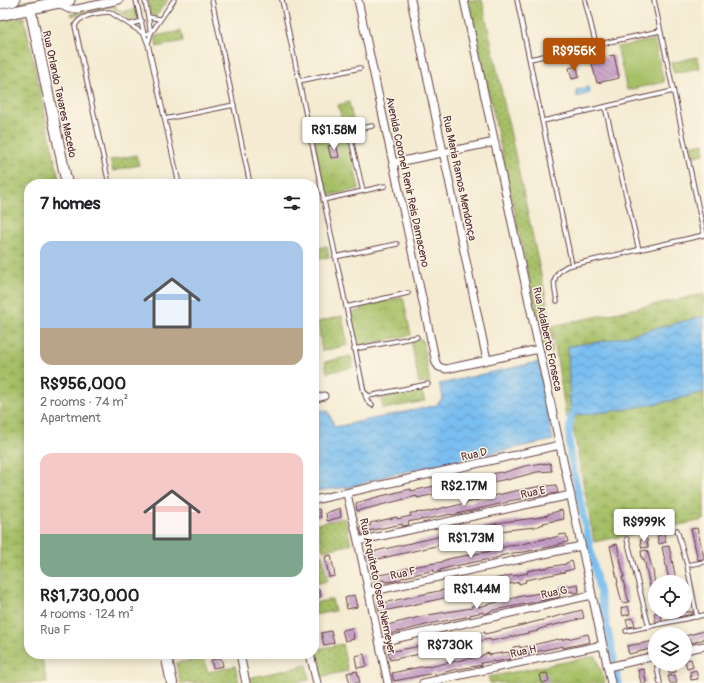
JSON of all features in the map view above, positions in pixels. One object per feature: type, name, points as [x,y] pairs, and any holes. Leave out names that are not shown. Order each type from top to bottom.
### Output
[{"type":"main road","points":[[0,3],[14,0]]},
{"type":"main road","points":[[0,15],[69,0]]},
{"type":"street","points":[[57,3],[69,9],[77,9],[119,0]]},
{"type":"street","name":"Avenida Coronel Renir Reis Damaceno","points":[[358,0],[435,360],[439,367],[446,369],[487,360]]},
{"type":"street","name":"Rua Maria Ramos Mendonça","points":[[411,0],[487,360]]},
{"type":"street","name":"Rua Adalberto Fonseca","points":[[464,0],[611,683]]},
{"type":"street","name":"Rua Orlando Tavares Macedo","points":[[30,8],[66,179]]},
{"type":"street","points":[[393,163],[495,142]]},
{"type":"street","points":[[487,360],[539,349]]},
{"type":"street","points":[[319,397],[324,396]]},
{"type":"street","name":"Rua D","points":[[319,499],[560,446]]},
{"type":"street","name":"Rua Arquiteto Oscar Niemeyer","points":[[347,494],[388,683]]},
{"type":"street","name":"Rua E","points":[[358,541],[571,495]]},
{"type":"street","name":"Rua F","points":[[369,592],[581,546]]},
{"type":"street","name":"Rua G","points":[[380,642],[592,595]]},
{"type":"street","name":"Rua H","points":[[423,683],[603,645]]},
{"type":"street","points":[[692,649],[704,646]]},
{"type":"street","points":[[608,667],[648,658]]},
{"type":"street","points":[[167,659],[172,683]]},
{"type":"street","points":[[241,659],[246,683]]},
{"type":"street","points":[[311,659],[317,683]]},
{"type":"lane","points":[[136,0],[144,34],[148,44],[178,179]]},
{"type":"lane","points":[[145,0],[151,33]]},
{"type":"lane","points":[[148,44],[151,33],[174,0]]},
{"type":"lane","points":[[212,0],[249,179]]},
{"type":"lane","points":[[282,0],[319,179]]},
{"type":"lane","points":[[517,0],[572,265]]},
{"type":"lane","points":[[585,0],[596,45]]},
{"type":"lane","points":[[557,301],[553,285],[556,276],[562,268],[704,234],[654,0]]},
{"type":"lane","points":[[108,179],[75,26],[80,18],[110,12],[131,24],[144,34],[151,33]]},
{"type":"lane","points":[[148,17],[160,19]]},
{"type":"lane","points":[[131,24],[142,21]]},
{"type":"lane","points":[[530,59],[660,31]]},
{"type":"lane","points":[[299,81],[360,68]]},
{"type":"lane","points":[[543,121],[673,91]]},
{"type":"lane","points":[[165,119],[234,105]]},
{"type":"lane","points":[[605,107],[639,250]]},
{"type":"lane","points":[[311,139],[372,126]]},
{"type":"lane","points":[[349,131],[362,192]]},
{"type":"lane","points":[[319,180],[364,392],[368,402],[372,405]]},
{"type":"lane","points":[[323,200],[385,186]]},
{"type":"lane","points":[[335,257],[397,244]]},
{"type":"lane","points":[[346,306],[408,293]]},
{"type":"lane","points":[[354,349],[417,337]]},
{"type":"lane","points":[[366,395],[372,396],[428,384]]},
{"type":"lane","points":[[677,530],[687,565],[697,617]]},
{"type":"lane","points":[[627,538],[649,627],[704,615]]},
{"type":"lane","points":[[687,565],[704,562]]},
{"type":"lane","points":[[626,631],[648,627]]},
{"type":"lane","points":[[658,671],[660,683]]},
{"type":"green space","points":[[31,0],[48,0],[0,10],[0,7]]},
{"type":"green space","points":[[148,0],[168,0],[155,17],[150,13]]},
{"type":"green space","points":[[469,0],[482,0],[552,326],[552,352],[545,353]]},
{"type":"green space","points":[[113,4],[121,12],[136,9],[136,20],[129,20],[112,7],[71,16],[70,14]]},
{"type":"green space","points":[[24,17],[59,179],[24,179],[24,659],[42,659],[47,683],[0,683],[0,20]]},
{"type":"green space","points":[[181,31],[183,41],[157,47],[155,36]]},
{"type":"green space","points":[[654,40],[664,82],[627,90],[617,47]]},
{"type":"green space","points":[[697,57],[700,68],[674,73],[671,63]]},
{"type":"green space","points":[[349,102],[355,128],[345,131],[338,105]]},
{"type":"green space","points":[[347,134],[359,189],[326,196],[314,141]]},
{"type":"green space","points":[[704,143],[704,154],[691,157],[689,146]]},
{"type":"green space","points":[[136,155],[139,165],[113,171],[110,160]]},
{"type":"green space","points":[[327,246],[329,257],[319,259],[319,248]]},
{"type":"green space","points":[[704,294],[704,316],[606,341],[568,346],[571,415],[566,417],[552,326]]},
{"type":"green space","points":[[403,297],[411,335],[358,346],[350,313],[362,310],[361,306]]},
{"type":"green space","points":[[342,316],[348,345],[322,351],[319,322]]},
{"type":"green space","points":[[422,339],[430,382],[419,384],[411,340]]},
{"type":"green space","points":[[351,356],[353,367],[327,373],[325,362]]},
{"type":"green space","points":[[421,390],[425,401],[383,409],[381,398]]},
{"type":"green space","points":[[704,392],[704,520],[594,542],[571,416],[638,407],[671,401]]},
{"type":"green space","points":[[345,518],[351,544],[323,551],[319,533],[319,524]]},
{"type":"green space","points":[[322,554],[328,581],[319,583],[319,555]]},
{"type":"green space","points":[[332,599],[335,611],[319,614],[319,602]]},
{"type":"green space","points":[[342,644],[348,671],[320,677],[316,659],[319,659],[319,649]]},
{"type":"green space","points":[[596,656],[605,683],[490,683],[488,677]]},
{"type":"green space","points":[[203,659],[208,672],[235,666],[239,683],[180,683],[176,663]]},
{"type":"green space","points":[[307,665],[309,680],[294,683],[250,683],[249,678]]},
{"type":"water","points":[[588,87],[590,93],[577,97],[576,90]]},
{"type":"water","points":[[704,316],[704,392],[671,401],[638,407],[571,416],[568,346],[606,341]]},
{"type":"water","points":[[538,362],[553,440],[390,475],[351,487],[319,490],[319,410],[328,411],[335,427],[437,405],[443,397],[439,384]]},
{"type":"building","points":[[614,55],[619,78],[597,83],[591,60]]},
{"type":"building","points":[[577,66],[579,77],[572,79],[569,68]]},
{"type":"building","points":[[336,144],[339,157],[331,158],[328,146]]},
{"type":"building","points":[[550,463],[552,471],[537,472],[507,480],[417,498],[417,496],[357,511],[356,503],[377,497],[411,489],[411,491],[502,473],[525,466]]},
{"type":"building","points":[[547,485],[556,485],[558,493],[508,501],[452,515],[408,522],[409,525],[402,526],[402,524],[368,531],[368,533],[362,535],[360,527],[371,525],[370,523],[397,517],[397,519],[411,516],[410,513],[427,512],[510,492]]},
{"type":"building","points":[[340,508],[341,517],[327,521],[326,513]]},
{"type":"building","points":[[562,510],[564,519],[543,523],[544,524],[535,527],[507,530],[369,561],[367,553],[503,522],[536,518]]},
{"type":"building","points":[[697,528],[704,557],[704,559],[698,560],[691,529]]},
{"type":"building","points":[[566,534],[568,542],[559,545],[513,553],[450,567],[440,570],[441,571],[434,572],[434,570],[401,578],[395,581],[385,582],[384,580],[374,582],[372,574],[379,573],[379,575],[390,573],[411,567],[442,562],[452,558],[487,552]]},
{"type":"building","points":[[664,534],[666,542],[659,544],[657,536]]},
{"type":"building","points":[[647,539],[648,547],[642,548],[640,540]]},
{"type":"building","points":[[617,544],[624,577],[622,577],[629,602],[622,603],[617,583],[610,546]]},
{"type":"building","points":[[669,546],[675,575],[668,575],[662,547]]},
{"type":"building","points":[[647,550],[653,571],[654,575],[648,575],[648,577],[644,559],[642,559],[641,551]]},
{"type":"building","points":[[331,555],[335,576],[329,577],[325,557]]},
{"type":"building","points":[[572,561],[574,569],[565,572],[525,580],[526,582],[519,584],[519,582],[379,612],[378,604],[528,573],[527,571],[566,564]]},
{"type":"building","points":[[567,584],[567,586],[578,584],[579,592],[573,593],[572,591],[559,594],[560,597],[490,611],[484,614],[483,612],[385,635],[383,626],[428,615],[472,608],[471,606],[478,605],[478,607],[522,596],[552,591]]},
{"type":"building","points":[[354,595],[357,607],[347,609],[345,598]]},
{"type":"building","points":[[628,606],[630,614],[623,616],[621,608]]},
{"type":"building","points":[[582,610],[584,618],[546,627],[537,630],[538,631],[491,641],[490,639],[440,651],[390,660],[388,652],[449,641],[448,640],[485,632],[485,634]]},
{"type":"building","points":[[633,618],[635,626],[628,627],[626,619]]},
{"type":"building","points":[[655,619],[662,619],[662,620],[656,622]]},
{"type":"building","points":[[352,628],[354,639],[345,641],[342,630]]},
{"type":"building","points":[[331,631],[334,643],[324,645],[321,633]]},
{"type":"building","points":[[704,631],[704,639],[692,643],[692,634]]},
{"type":"building","points":[[588,634],[590,642],[530,653],[524,656],[523,654],[515,655],[513,647],[520,646],[520,648]]},
{"type":"building","points":[[648,642],[648,650],[629,654],[627,646]]},
{"type":"building","points":[[509,652],[511,659],[481,663],[482,665],[435,675],[435,673],[394,681],[392,673],[420,667],[429,667],[482,656],[489,653],[489,655]]},
{"type":"building","points":[[364,654],[367,666],[357,668],[355,656]]},
{"type":"building","points":[[221,659],[223,666],[213,668],[211,660]]},
{"type":"building","points":[[644,669],[646,683],[641,683],[638,670]]},
{"type":"building","points":[[696,670],[698,679],[691,680],[690,672]]},
{"type":"building","points":[[357,671],[360,683],[350,683],[347,673]]},
{"type":"building","points":[[669,671],[676,672],[669,673]]},
{"type":"building","points":[[547,673],[549,681],[542,683],[540,674]]},
{"type":"building","points":[[675,675],[677,683],[670,683],[668,676]]},
{"type":"waterway","points":[[571,416],[569,435],[570,454],[614,659]]},
{"type":"waterway","points":[[616,671],[619,683]]}]
